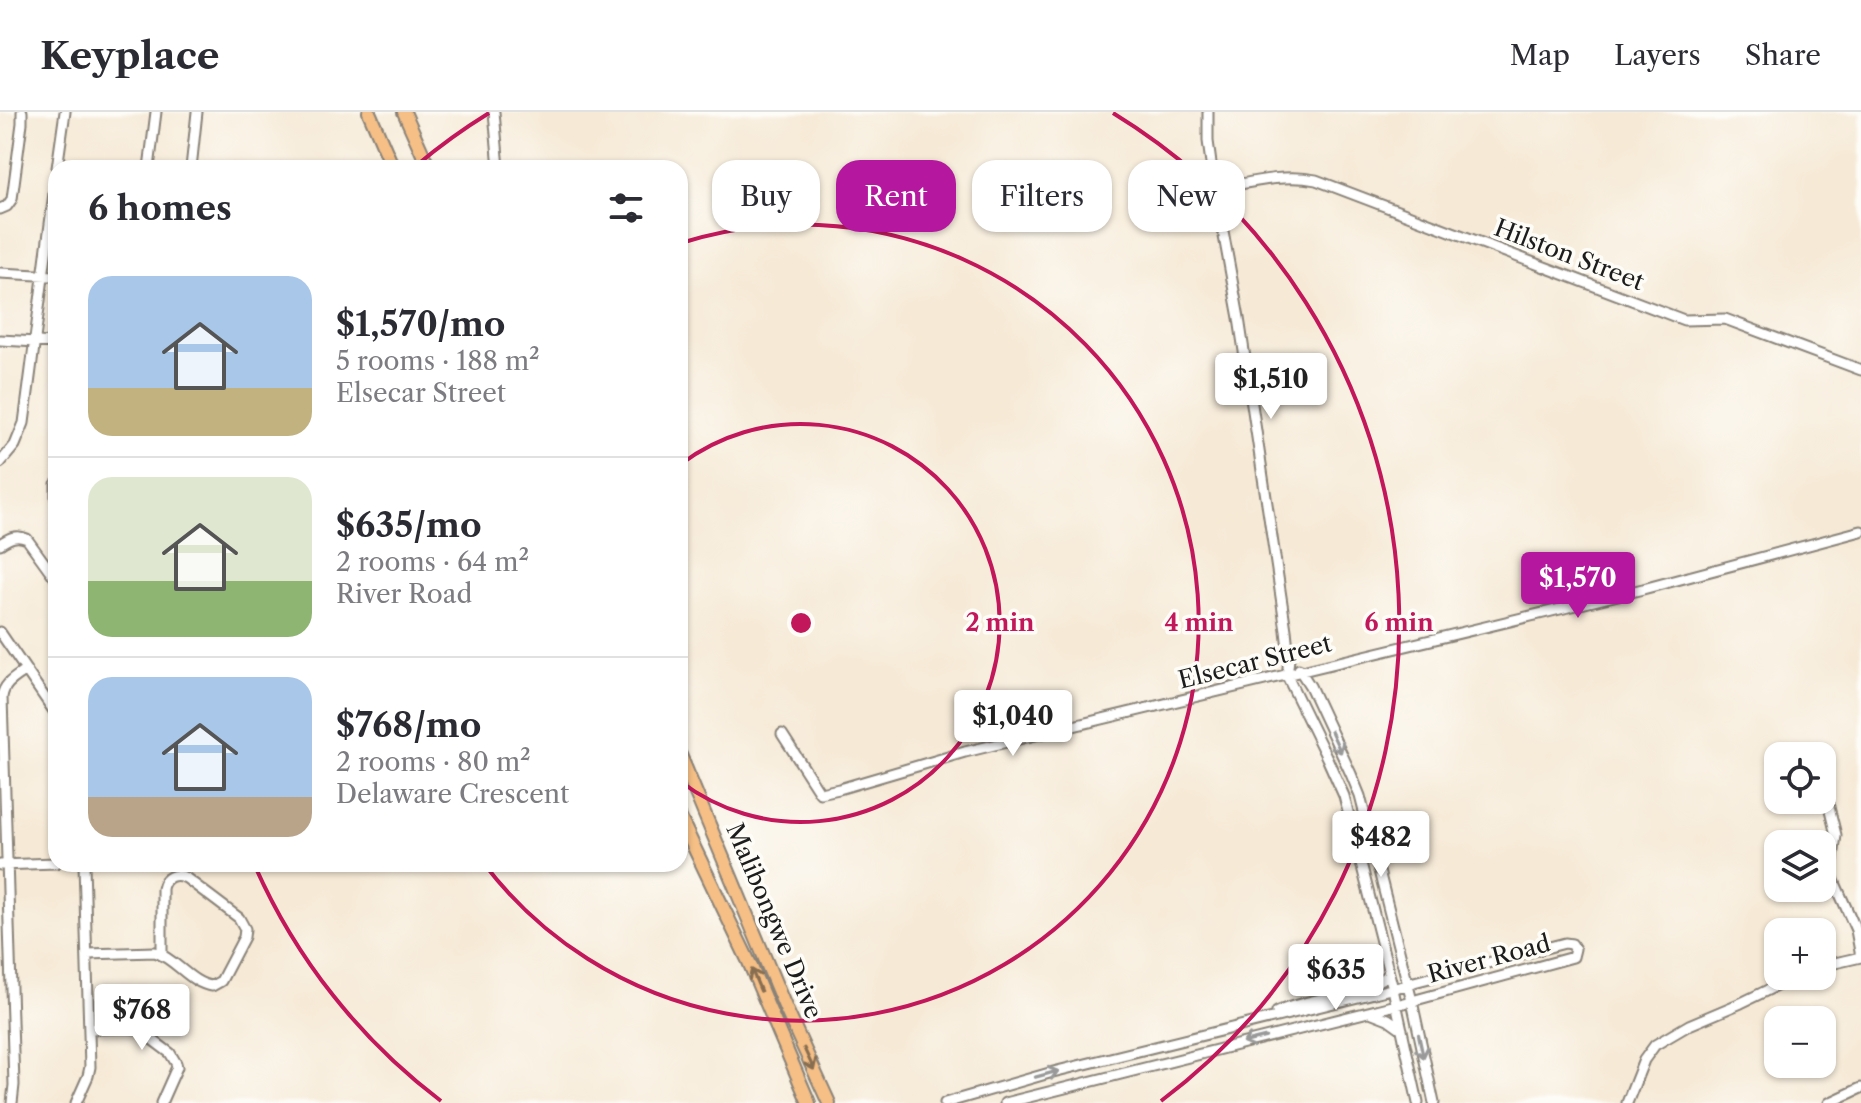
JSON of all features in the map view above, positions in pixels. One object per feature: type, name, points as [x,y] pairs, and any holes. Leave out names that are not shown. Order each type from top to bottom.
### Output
[{"type":"main road","points":[[369,112],[390,160]]},
{"type":"main road","points":[[404,112],[425,160]]},
{"type":"main road","name":"Malibongwe Drive","points":[[688,774],[786,1009],[829,1100]]},
{"type":"main road","name":"Malibongwe Drive","points":[[688,835],[749,962],[809,1103]]},
{"type":"street","points":[[0,209],[12,199],[22,112]]},
{"type":"street","points":[[58,160],[65,112]]},
{"type":"street","points":[[150,160],[156,112]]},
{"type":"street","points":[[192,160],[197,112]]},
{"type":"street","points":[[494,112],[498,160]]},
{"type":"street","points":[[1208,112],[1211,160]]},
{"type":"street","name":"Hilston Street","points":[[1245,184],[1279,178],[1313,179],[1684,320],[1730,320],[1861,370]]},
{"type":"street","points":[[1224,232],[1241,329],[1289,659],[1287,676],[1343,792],[1393,989],[1418,1103]]},
{"type":"street","points":[[0,463],[15,445],[22,430],[48,243]]},
{"type":"street","points":[[0,273],[48,276]]},
{"type":"street","points":[[0,340],[48,343]]},
{"type":"street","name":"Elsecar Street","points":[[782,734],[820,793],[965,752],[1643,589],[1861,531]]},
{"type":"street","points":[[0,544],[13,537],[25,537],[48,567]]},
{"type":"street","points":[[0,632],[48,702]]},
{"type":"street","points":[[1289,659],[1302,672],[1360,796],[1412,1001],[1434,1103]]},
{"type":"street","points":[[12,1103],[14,1085],[4,865],[2,697],[8,683],[26,670]]},
{"type":"street","points":[[1831,814],[1836,835],[1831,874],[1856,930],[1861,957],[1836,963]]},
{"type":"street","points":[[4,865],[48,863]]},
{"type":"street","points":[[76,1103],[89,1071],[84,872]]},
{"type":"street","points":[[87,954],[162,954],[203,984],[216,985],[244,937],[244,924],[186,878],[172,876],[164,882],[162,889],[162,954]]},
{"type":"street","name":"River Road","points":[[945,1103],[1053,1072],[1393,989],[1565,943],[1572,944],[1576,952],[1573,957],[1412,1001],[1005,1103]]},
{"type":"street","points":[[1264,1019],[1286,1008],[1372,985],[1389,974]]},
{"type":"street","points":[[1627,1103],[1644,1060],[1655,1045],[1689,1025],[1768,990]]},
{"type":"street","points":[[1368,1011],[1381,1015],[1402,1029]]},
{"type":"street","points":[[90,1029],[138,1029],[173,1056],[177,1067],[161,1103]]},
{"type":"street","points":[[1829,1103],[1861,1088]]}]
